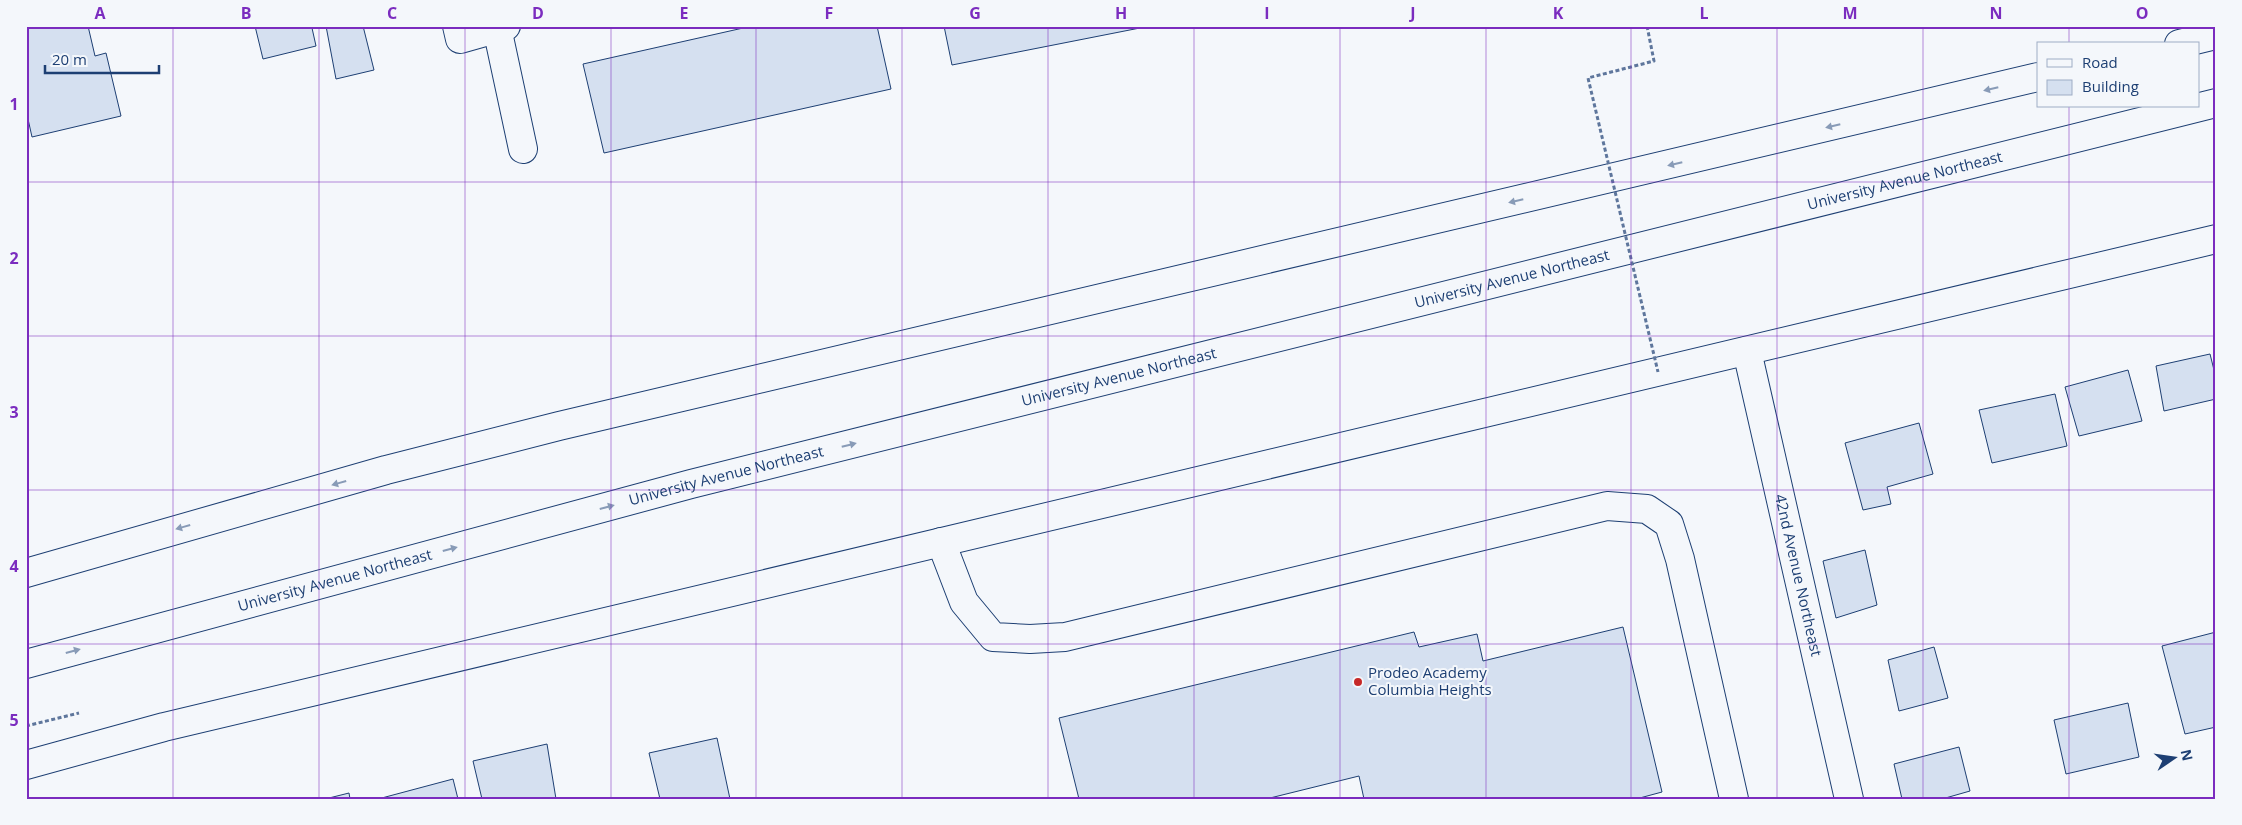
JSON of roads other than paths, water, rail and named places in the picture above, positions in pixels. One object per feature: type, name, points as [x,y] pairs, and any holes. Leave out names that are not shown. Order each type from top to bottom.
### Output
[{"type":"main road","points":[[458,32],[502,27],[523,149]]},
{"type":"main road","points":[[2187,42],[2216,35]]},
{"type":"main road","points":[[26,573],[376,472],[559,426],[2037,77]]},
{"type":"main road","name":"University Avenue Northeast","points":[[2200,107],[2216,103]]},
{"type":"main road","name":"University Avenue Northeast","points":[[26,664],[700,482],[2196,108]]},
{"type":"main road","points":[[26,765],[164,727],[2216,238]]},
{"type":"main road","name":"42nd Avenue Northeast","points":[[1747,350],[1849,799]]},
{"type":"main road","points":[[941,542],[964,602],[993,637],[1030,639],[1065,637],[1607,506],[1647,509],[1669,524],[1680,559],[1734,799]]},
{"type":"place","name":"Prodeo Academy Columbia Heights","points":[[1358,682]]}]
